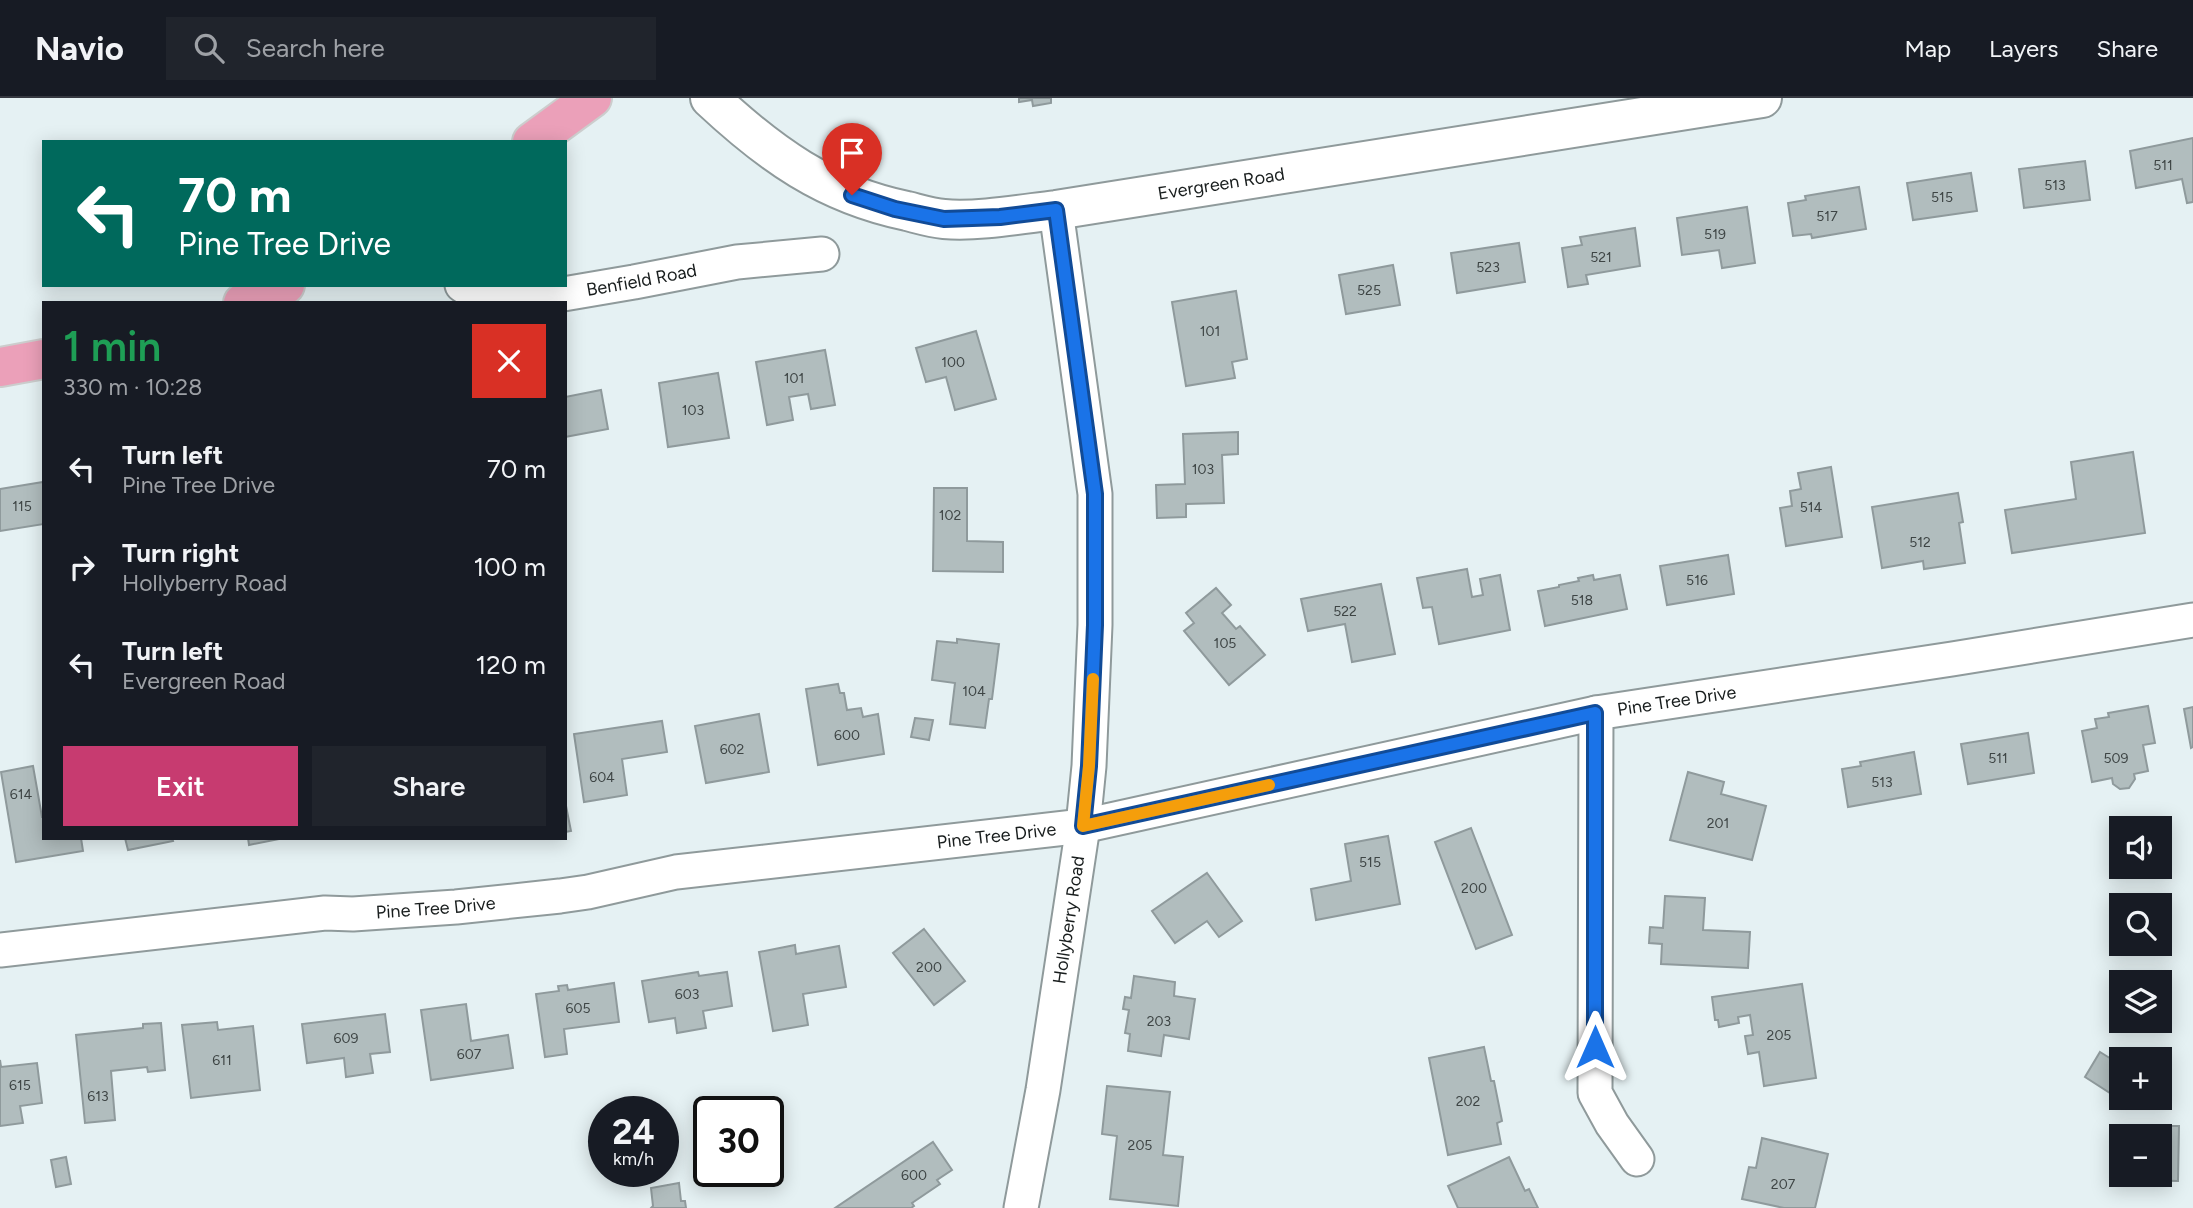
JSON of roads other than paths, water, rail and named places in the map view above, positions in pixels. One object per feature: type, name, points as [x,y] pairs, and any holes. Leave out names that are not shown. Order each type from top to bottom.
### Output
[{"type":"main road","points":[[534,140],[592,98]]},
{"type":"main road","points":[[249,301],[281,287]]},
{"type":"main road","points":[[0,367],[42,359]]},
{"type":"street","name":"Evergreen Road","points":[[710,98],[748,133],[785,161],[821,182],[895,209],[944,219],[1000,217],[1056,210],[1762,98]]},
{"type":"street","name":"Hollyberry Road","points":[[1021,1208],[1043,1090],[1083,826],[1089,766],[1095,625],[1095,494],[1056,210]]},
{"type":"street","name":"Benfield Road","points":[[465,287],[473,292],[504,299],[534,299],[737,262],[822,254]]},
{"type":"street","name":"Pine Tree Drive","points":[[0,950],[325,913],[456,908],[588,892],[676,872],[1083,826],[1595,713],[2193,620]]},
{"type":"street","points":[[1595,713],[1595,1093],[1612,1124],[1637,1159]]}]
